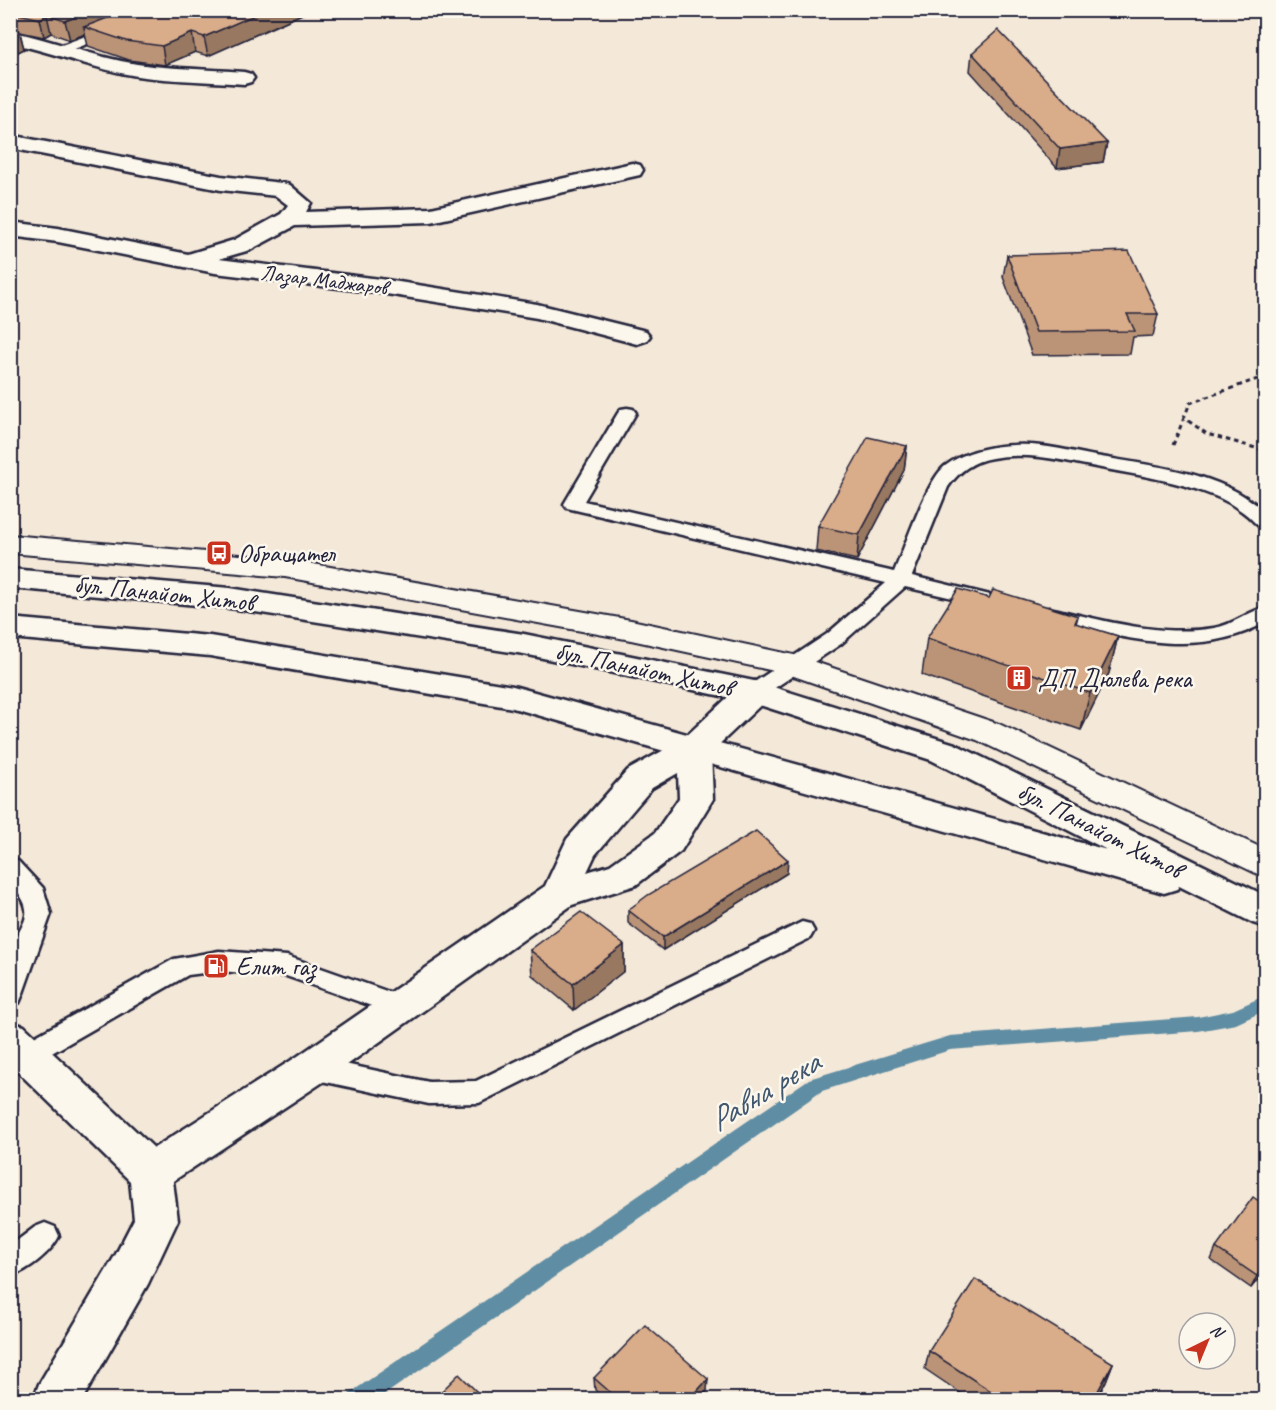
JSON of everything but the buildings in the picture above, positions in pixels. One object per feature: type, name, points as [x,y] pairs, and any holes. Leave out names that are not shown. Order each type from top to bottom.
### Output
[{"type":"street","points":[[10,37],[86,59],[138,70],[244,78]]},
{"type":"street","points":[[10,141],[221,183],[282,190],[300,203],[290,219]]},
{"type":"street","points":[[187,260],[242,245],[290,219],[431,215],[632,170]]},
{"type":"street","name":"Лазар Маджаров","points":[[10,229],[215,266],[380,286],[537,311],[637,336]]},
{"type":"street","points":[[10,544],[285,568],[631,630],[794,665],[988,732],[1266,865]]},
{"type":"street","name":"бул. Панайот Хитов","points":[[10,578],[230,598],[524,644],[754,692],[943,752],[1252,906]]},
{"type":"street","name":"бул. Панайот Хитов","points":[[10,628],[210,646],[513,697],[1252,906]]},
{"type":"street","points":[[559,895],[580,848],[640,779],[694,748],[754,692]]},
{"type":"street","points":[[151,1173],[312,1068],[559,895],[623,875],[668,843],[696,799],[694,748]]},
{"type":"street","points":[[19,1046],[151,1173],[156,1220],[132,1269],[56,1400]]},
{"type":"lane","points":[[60,50],[168,10]]},
{"type":"lane","points":[[627,413],[573,504],[1005,604]]},
{"type":"lane","points":[[754,692],[834,639],[900,581],[939,488],[949,472],[966,460],[989,453],[1016,450],[1044,452],[1184,478],[1222,492],[1254,512],[1266,524]]},
{"type":"lane","points":[[1028,609],[1132,632],[1177,638],[1219,634],[1253,622],[1266,613]]},
{"type":"lane","points":[[10,867],[35,894],[39,914],[10,996]]},
{"type":"lane","points":[[312,1068],[429,1093],[479,1092],[802,931]]},
{"type":"lane","points":[[19,1046],[183,966],[219,961],[286,966],[400,1006]]},
{"type":"lane","points":[[10,1264],[45,1236]]},
{"type":"path","points":[[1266,376],[1190,404],[1184,418],[1207,434],[1266,451]]},
{"type":"waterway","name":"Равна река","points":[[358,1400],[816,1085],[950,1043],[1198,1024],[1236,1017],[1266,1002]]},
{"type":"place","name":"Обращател","points":[[219,553]]},
{"type":"place","name":"ДП Дюлева река","points":[[1019,678]]},
{"type":"place","name":"Елит газ","points":[[216,966]]}]
